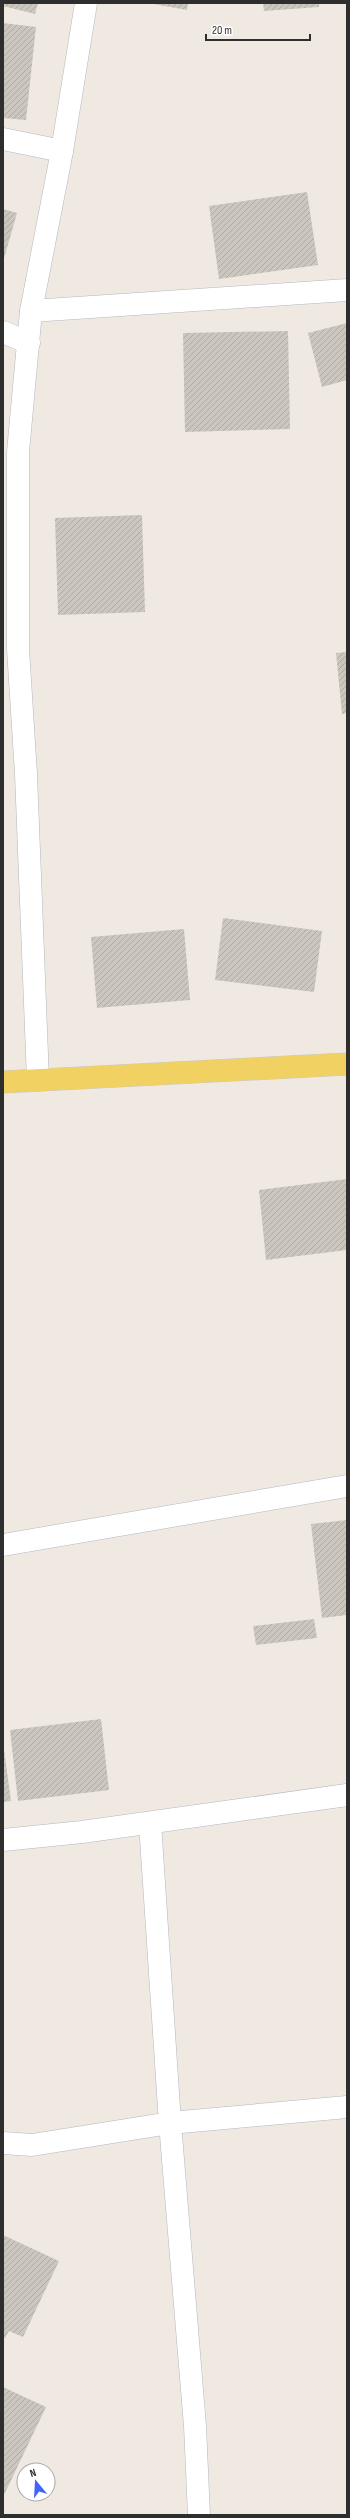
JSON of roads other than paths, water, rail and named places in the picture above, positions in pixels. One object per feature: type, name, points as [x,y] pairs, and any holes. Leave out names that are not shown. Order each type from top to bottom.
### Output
[{"type":"main road","points":[[3,1082],[347,1064]]},
{"type":"street","points":[[38,1080],[26,774],[18,649],[18,452],[31,311],[62,151],[86,3]]},
{"type":"street","points":[[3,139],[62,151]]},
{"type":"street","points":[[31,311],[347,290]]},
{"type":"street","points":[[3,332],[29,343]]},
{"type":"street","points":[[3,1545],[347,1486]]},
{"type":"street","points":[[3,1840],[150,1823],[347,1795]]},
{"type":"street","points":[[150,1823],[170,2123],[195,2426],[199,2515]]},
{"type":"street","points":[[3,2143],[32,2145],[170,2123],[347,2107]]}]
